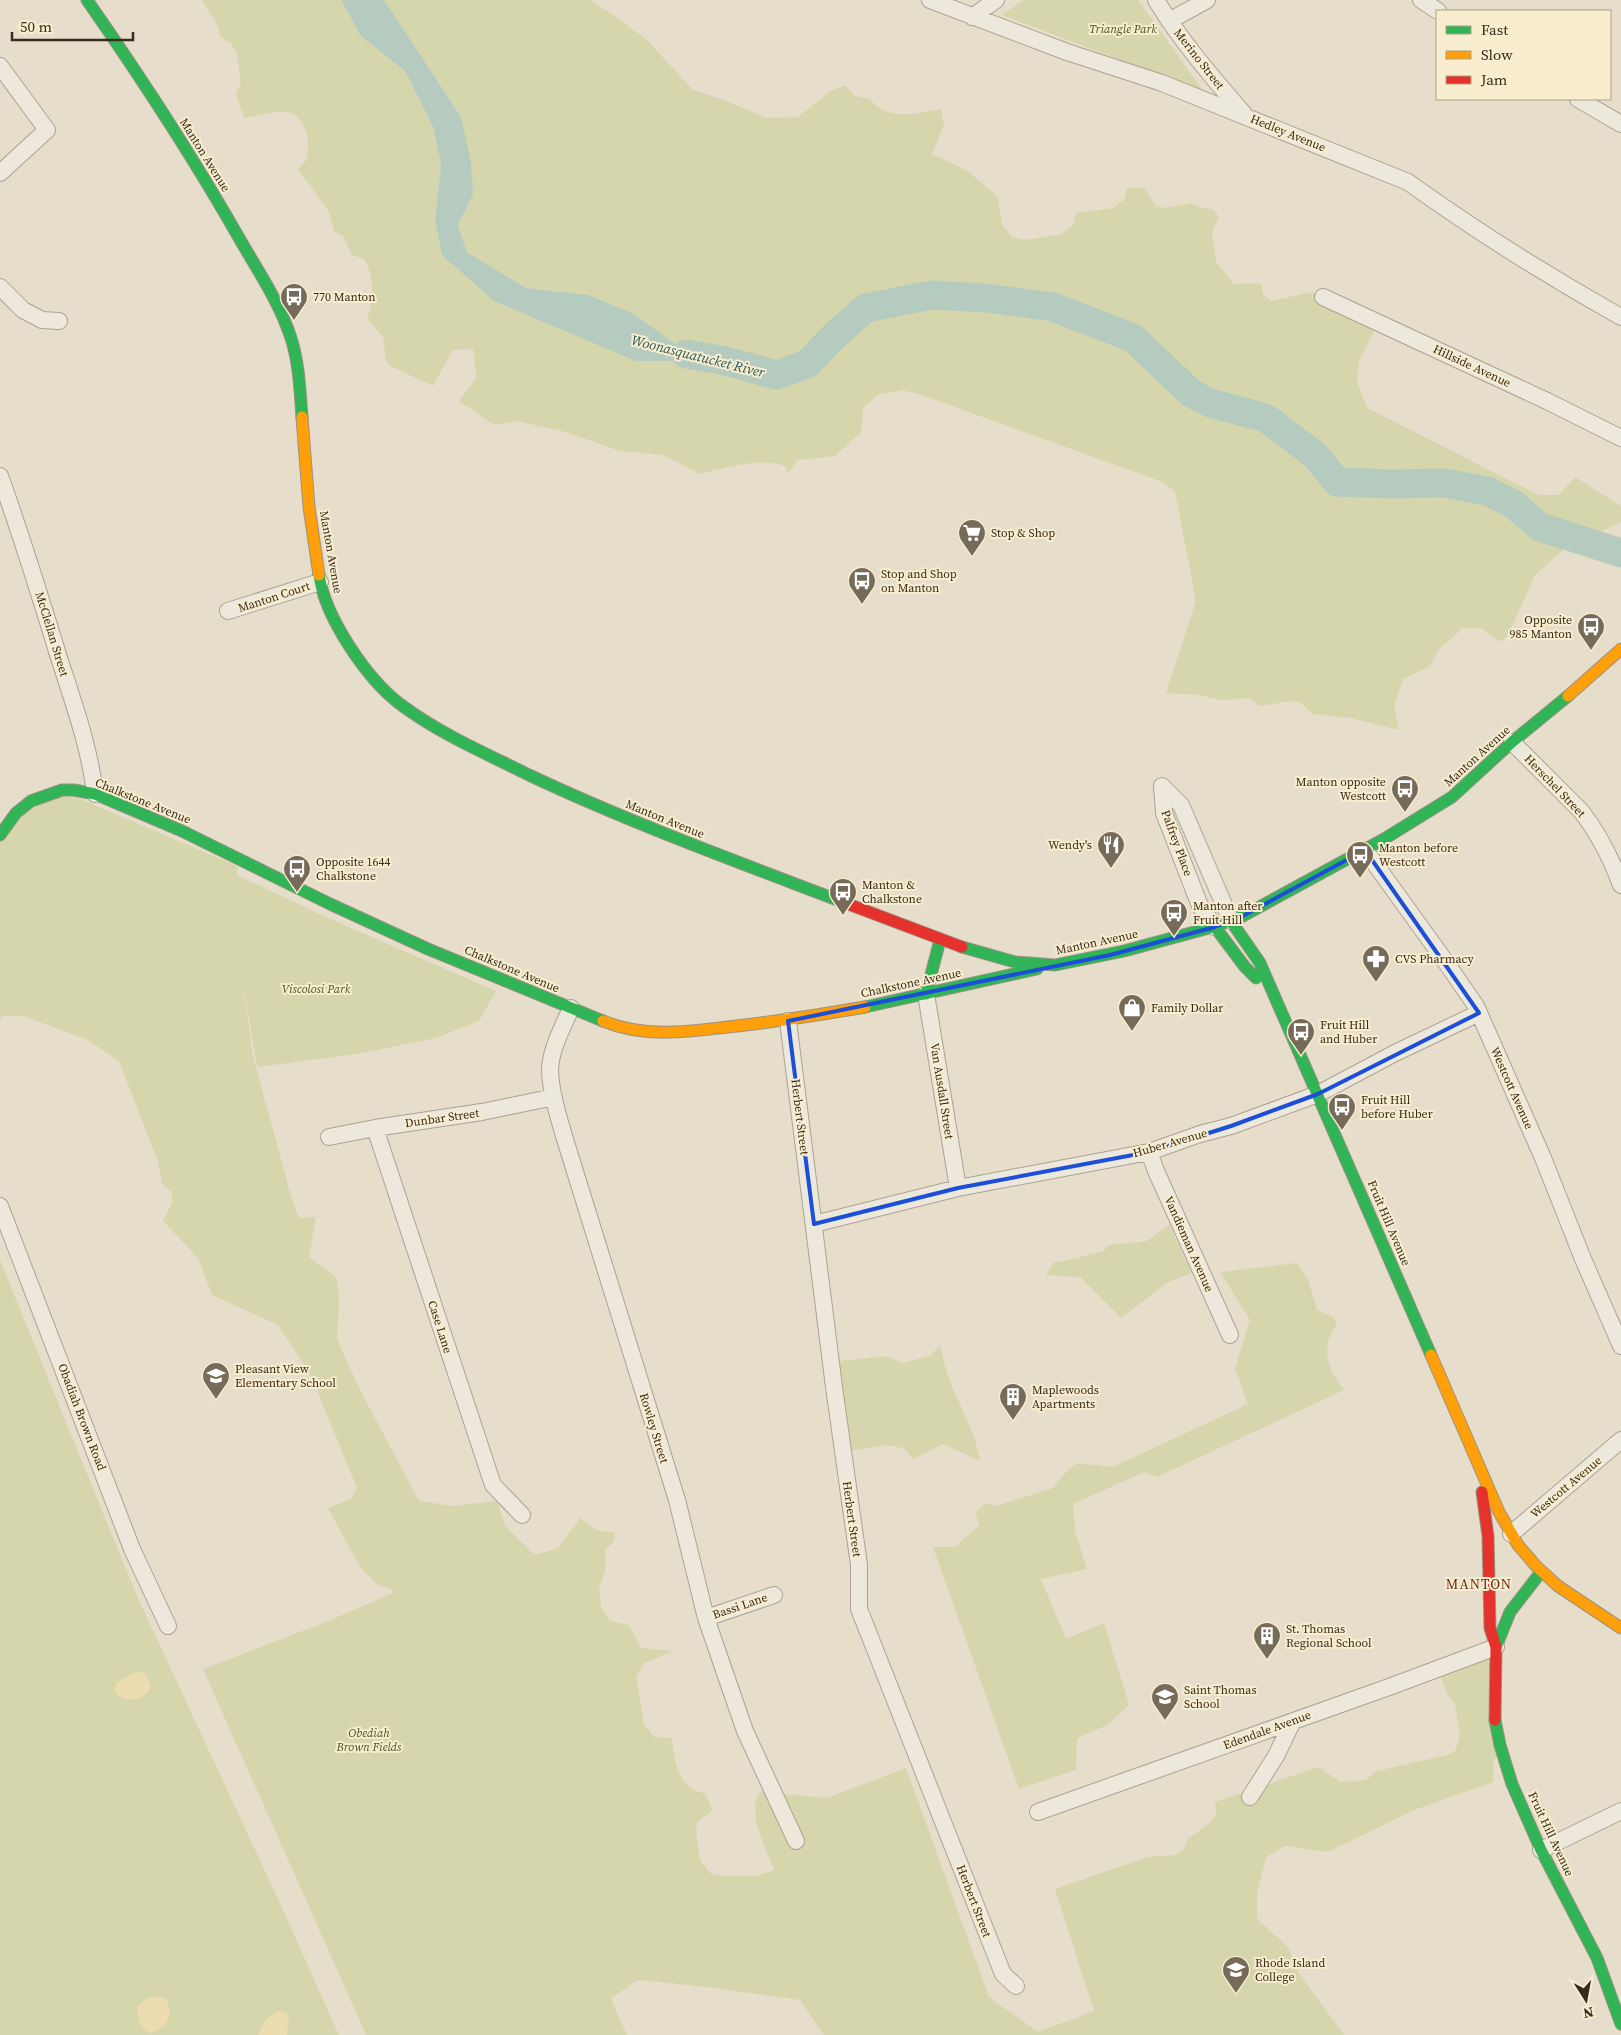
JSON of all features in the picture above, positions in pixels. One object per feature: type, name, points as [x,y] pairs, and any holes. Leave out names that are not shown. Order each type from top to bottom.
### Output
[{"type":"main road","name":"Manton Avenue","points":[[88,0],[143,81],[223,209],[278,308],[290,338],[298,368],[312,539],[320,582],[335,622],[361,662],[399,702],[446,735],[591,804],[940,940],[987,956],[1015,962],[1055,966],[1110,955],[1242,917],[1365,850],[1452,797],[1512,742],[1591,677],[1621,649]]},
{"type":"main road","name":"Chalkstone Avenue","points":[[0,835],[16,813],[31,802],[62,790],[95,794],[182,831],[330,904],[428,949],[612,1025],[649,1033],[676,1033],[788,1021],[1055,966]]},
{"type":"main road","name":"Fruit Hill Avenue","points":[[1231,921],[1260,963],[1486,1484],[1511,1534],[1525,1554],[1559,1588],[1621,1628]]},
{"type":"main road","name":"Fruit Hill Avenue","points":[[1214,926],[1245,966],[1274,996]]},
{"type":"main road","points":[[926,994],[940,940]]},
{"type":"main road","name":"Fruit Hill Avenue","points":[[1477,1461],[1488,1536],[1490,1628],[1496,1647],[1496,1724],[1500,1745],[1512,1784],[1541,1850],[1597,1958],[1621,2024]]},
{"type":"main road","name":"Fruit Hill Avenue","points":[[1496,1647],[1510,1612],[1541,1572]]},
{"type":"street","name":"Hedley Avenue","points":[[930,0],[1068,52],[1162,83],[1408,182],[1442,207],[1570,289],[1621,317]]},
{"type":"street","points":[[972,17],[996,0]]},
{"type":"street","name":"Merino Street","points":[[1156,0],[1201,64],[1245,116]]},
{"type":"street","points":[[1169,21],[1207,0]]},
{"type":"street","points":[[1421,0],[1436,10]]},
{"type":"street","points":[[0,66],[47,130],[0,173]]},
{"type":"street","points":[[1580,100],[1621,124]]},
{"type":"street","points":[[0,287],[23,310],[42,320],[59,321]]},
{"type":"street","name":"Hillside Avenue","points":[[1323,297],[1547,401],[1621,438]]},
{"type":"street","name":"McClellan Street","points":[[0,476],[22,536],[70,691],[92,775],[95,794]]},
{"type":"street","name":"Manton Court","points":[[228,611],[320,582]]},
{"type":"street","name":"Herschel Street","points":[[1512,742],[1590,822],[1611,858],[1621,885]]},
{"type":"street","name":"Palfrey Place","points":[[1214,926],[1200,906],[1164,814],[1162,786],[1181,805],[1231,921]]},
{"type":"street","name":"Westcott Avenue","points":[[1365,850],[1445,961],[1479,1013],[1525,1116],[1583,1259],[1621,1346]]},
{"type":"street","name":"Van Ausdall Street","points":[[926,994],[958,1188]]},
{"type":"street","name":"Rowley Street","points":[[571,1008],[554,1051],[550,1070],[554,1097],[564,1136],[677,1500],[706,1618],[745,1731],[796,1841]]},
{"type":"street","name":"Huber Avenue","points":[[814,1224],[958,1188],[1149,1152],[1200,1134],[1231,1126],[1318,1094],[1395,1053],[1479,1013]]},
{"type":"street","name":"Herbert Street","points":[[788,1021],[859,1565],[859,1609],[1003,1974],[1016,1986]]},
{"type":"street","name":"Dunbar Street","points":[[329,1138],[375,1128],[482,1112],[554,1097]]},
{"type":"street","name":"Case Lane","points":[[375,1128],[492,1485],[522,1515]]},
{"type":"street","name":"Vandieman Avenue","points":[[1149,1152],[1230,1335]]},
{"type":"street","name":"Obadiah Brown Road","points":[[0,1206],[132,1549],[168,1626]]},
{"type":"street","name":"Westcott Avenue","points":[[1511,1534],[1621,1440]]},
{"type":"street","name":"Bassi Lane","points":[[706,1618],[774,1595]]},
{"type":"street","name":"Edendale Avenue","points":[[1038,1812],[1496,1647]]},
{"type":"street","points":[[1250,1797],[1276,1756],[1293,1721]]},
{"type":"street","points":[[1541,1850],[1621,1811]]},
{"type":"highlighted area","points":[[1365,850],[1479,1013],[1318,1094],[1231,1126],[1149,1152],[958,1188],[814,1224],[788,1021],[1110,955],[1215,927],[1241,917]]},
{"type":"green space","points":[[202,0],[341,0],[361,36],[405,71],[433,127],[441,165],[435,220],[494,301],[723,361],[680,347],[634,314],[588,295],[526,288],[467,252],[458,225],[473,195],[396,19],[384,0],[590,0],[647,40],[693,90],[767,118],[798,117],[832,90],[845,86],[855,96],[870,99],[885,111],[912,114],[941,109],[944,125],[932,154],[966,170],[997,196],[1002,224],[1012,237],[1024,240],[1061,234],[1073,225],[1076,213],[1113,208],[1124,200],[1127,188],[1145,188],[1156,206],[1166,208],[1191,203],[1200,208],[1213,209],[1219,217],[1212,232],[1216,262],[1234,284],[1261,283],[1263,294],[1271,301],[1312,292],[1378,324],[1359,360],[1357,382],[1367,408],[1539,495],[1559,495],[1575,477],[1621,506],[1621,522],[1563,550],[1535,575],[1507,637],[1499,641],[1481,628],[1463,628],[1438,650],[1430,666],[1403,679],[1394,706],[1399,730],[1351,718],[1313,714],[1300,702],[1291,701],[1260,706],[1249,698],[1221,700],[1198,695],[1166,693],[1196,601],[1175,491],[1160,481],[922,395],[902,390],[879,394],[863,408],[861,432],[835,456],[798,460],[789,472],[785,466],[753,463],[700,474],[663,455],[620,451],[566,432],[517,421],[494,425],[459,401],[477,377],[473,349],[453,350],[433,386],[390,366],[386,360],[383,337],[367,319],[372,296],[372,281],[368,266],[364,259],[352,255],[343,236],[334,231],[329,212],[298,169],[308,154],[308,139],[303,124],[294,114],[287,112],[244,118],[236,94],[241,82],[237,54],[231,43],[221,37],[216,23]]},
{"type":"green space","name":"Triangle Park","points":[[1023,0],[1138,0],[1204,92],[1002,15]]},
{"type":"green space","points":[[59,790],[237,866],[237,875],[328,918],[496,991],[479,1021],[436,1038],[357,1054],[257,1067],[242,977],[253,1056],[293,1203],[299,1218],[316,1217],[309,1257],[337,1278],[339,1301],[337,1339],[359,1388],[419,1501],[453,1506],[497,1501],[506,1527],[535,1555],[558,1548],[580,1518],[599,1531],[614,1532],[615,1540],[605,1550],[605,1571],[599,1588],[601,1606],[610,1621],[629,1625],[641,1648],[674,1651],[644,1663],[636,1677],[644,1724],[654,1737],[672,1738],[673,1752],[680,1774],[688,1786],[705,1794],[713,1810],[698,1821],[696,1830],[700,1860],[710,1873],[723,1876],[756,1876],[774,1870],[755,1815],[755,1804],[758,1795],[765,1789],[773,1793],[827,1798],[906,1768],[989,1997],[1038,2032],[1094,2011],[1055,1889],[1148,1857],[1174,1855],[1183,1850],[1188,1839],[1208,1824],[1216,1815],[1215,1802],[1319,1767],[1340,1782],[1366,1780],[1377,1771],[1447,1755],[1455,1751],[1460,1737],[1455,1704],[1446,1692],[1437,1666],[1487,1649],[1501,1751],[1493,1763],[1493,1782],[1414,1810],[1328,1852],[1285,1846],[1266,1857],[1257,1894],[1257,1919],[1288,1947],[1298,1972],[1344,2035],[824,2035],[800,2000],[637,1980],[611,1999],[627,2035],[366,2035],[203,1669],[326,1622],[393,1593],[392,1590],[377,1584],[360,1567],[328,1508],[351,1499],[357,1488],[318,1393],[318,1385],[315,1384],[318,1377],[312,1377],[278,1325],[212,1295],[198,1258],[163,1221],[172,1203],[172,1192],[162,1184],[158,1162],[119,1061],[86,1039],[23,1016],[3,1016],[0,1019],[0,828]]},
{"type":"green space","points":[[1169,1225],[1192,1273],[1168,1282],[1121,1318],[1080,1277],[1046,1275],[1054,1262],[1104,1251],[1108,1245],[1147,1241]]},
{"type":"green space","points":[[0,1260],[136,1594],[339,2035],[0,2035]]},
{"type":"green space","points":[[1297,1263],[1308,1279],[1317,1310],[1333,1317],[1337,1325],[1331,1334],[1327,1351],[1330,1367],[1344,1390],[1157,1477],[1144,1472],[1073,1504],[1075,1531],[1087,1569],[1041,1579],[1066,1639],[1104,1623],[1129,1705],[1107,1725],[1077,1738],[1076,1770],[1019,1789],[933,1547],[955,1547],[979,1525],[976,1512],[986,1503],[996,1506],[1053,1488],[1067,1471],[1077,1463],[1113,1467],[1248,1404],[1235,1369],[1250,1320],[1220,1272]]},
{"type":"green space","points":[[940,1346],[948,1377],[974,1436],[980,1461],[943,1444],[914,1459],[903,1448],[885,1445],[843,1452],[831,1362],[886,1356],[903,1363],[929,1356]]},
{"type":"sand","points":[[144,1672],[151,1686],[145,1695],[135,1700],[129,1700],[124,1699],[115,1692],[116,1683],[134,1673]]},
{"type":"sand","points":[[154,1996],[166,1999],[169,2015],[162,2028],[151,2033],[142,2026],[137,2007],[145,2000]]},
{"type":"sand","points":[[279,2011],[286,2013],[289,2018],[287,2035],[258,2035],[266,2019]]},
{"type":"water","points":[[341,0],[384,0],[461,117],[471,162],[473,195],[458,225],[467,252],[526,288],[588,295],[634,314],[680,347],[726,361],[636,361],[494,301],[442,255],[435,220],[441,165],[433,127],[405,71],[361,36]]},
{"type":"waterway","name":"Woonasquatucket River","points":[[686,354],[726,361],[776,375],[807,364],[835,335],[866,308],[931,295],[986,298],[1053,307],[1133,338],[1191,393],[1210,403],[1266,418],[1315,455],[1337,482],[1444,483],[1487,491],[1513,504],[1540,527],[1621,553]]},
{"type":"traffic: fast","points":[[87,0],[187,150],[275,301],[294,347],[299,377],[302,417]]},
{"type":"traffic: fast","points":[[319,575],[329,609],[349,646],[361,663],[387,693],[431,725],[568,793],[687,842],[848,904]]},
{"type":"traffic: fast","points":[[962,947],[1015,962],[1055,965],[1124,951],[1209,928],[1241,917],[1384,839],[1452,797],[1512,742],[1568,696]]},
{"type":"traffic: fast","points":[[0,835],[16,813],[31,801],[62,790],[95,794],[182,831],[330,904],[428,949],[603,1021]]},
{"type":"traffic: fast","points":[[1231,921],[1260,963],[1431,1355]]},
{"type":"traffic: fast","points":[[1215,927],[1245,967],[1256,978]]},
{"type":"traffic: fast","points":[[926,994],[940,940]]},
{"type":"traffic: fast","points":[[865,1007],[1037,969]]},
{"type":"traffic: fast","points":[[1496,1647],[1510,1612],[1541,1572]]},
{"type":"traffic: fast","points":[[1495,1720],[1500,1745],[1512,1784],[1541,1850],[1597,1958],[1621,2024]]},
{"type":"traffic: slow","points":[[302,417],[309,507],[319,575]]},
{"type":"traffic: slow","points":[[1568,696],[1621,649]]},
{"type":"traffic: slow","points":[[603,1021],[634,1030],[681,1032],[814,1016],[865,1007]]},
{"type":"traffic: slow","points":[[1431,1355],[1499,1512],[1518,1545],[1536,1566],[1558,1586],[1621,1628]]},
{"type":"traffic: jam","points":[[848,904],[962,947]]},
{"type":"traffic: jam","points":[[1482,1492],[1488,1536],[1490,1628],[1496,1647],[1495,1720]]},
{"type":"place","name":"770 Manton","points":[[294,321]]},
{"type":"place","name":"Stop & Shop","points":[[972,557]]},
{"type":"place","name":"Stop and Shop on Manton","points":[[862,605]]},
{"type":"place","name":"Opposite 985 Manton","points":[[1591,651]]},
{"type":"place","name":"Manton opposite Westcott","points":[[1405,813]]},
{"type":"place","name":"Wendy's","points":[[1111,869]]},
{"type":"place","name":"Manton before Westcott","points":[[1360,879]]},
{"type":"place","name":"Opposite 1644 Chalkstone","points":[[297,893]]},
{"type":"place","name":"Manton & Chalkstone","points":[[843,916]]},
{"type":"place","name":"Manton after Fruit Hill","points":[[1174,937]]},
{"type":"place","name":"CVS Pharmacy","points":[[1376,983]]},
{"type":"place","name":"Family Dollar","points":[[1132,1032]]},
{"type":"place","name":"Fruit Hill and Huber","points":[[1301,1056]]},
{"type":"place","name":"Fruit Hill before Huber","points":[[1342,1131]]},
{"type":"place","name":"Pleasant View Elementary School","points":[[216,1400]]},
{"type":"place","name":"Maplewoods Apartments","points":[[1013,1421]]},
{"type":"place","name":"St. Thomas Regional School","points":[[1267,1660]]},
{"type":"place","name":"Saint Thomas School","points":[[1165,1721]]},
{"type":"place","name":"Rhode Island College","points":[[1236,1994]]},
{"type":"district","name":"MANTON","points":[[1479,1584]]},
{"type":"park label","name":"Viscolosi Park","points":[[316,989]]},
{"type":"park label","name":"Obediah Brown Fields","points":[[369,1740]]}]
